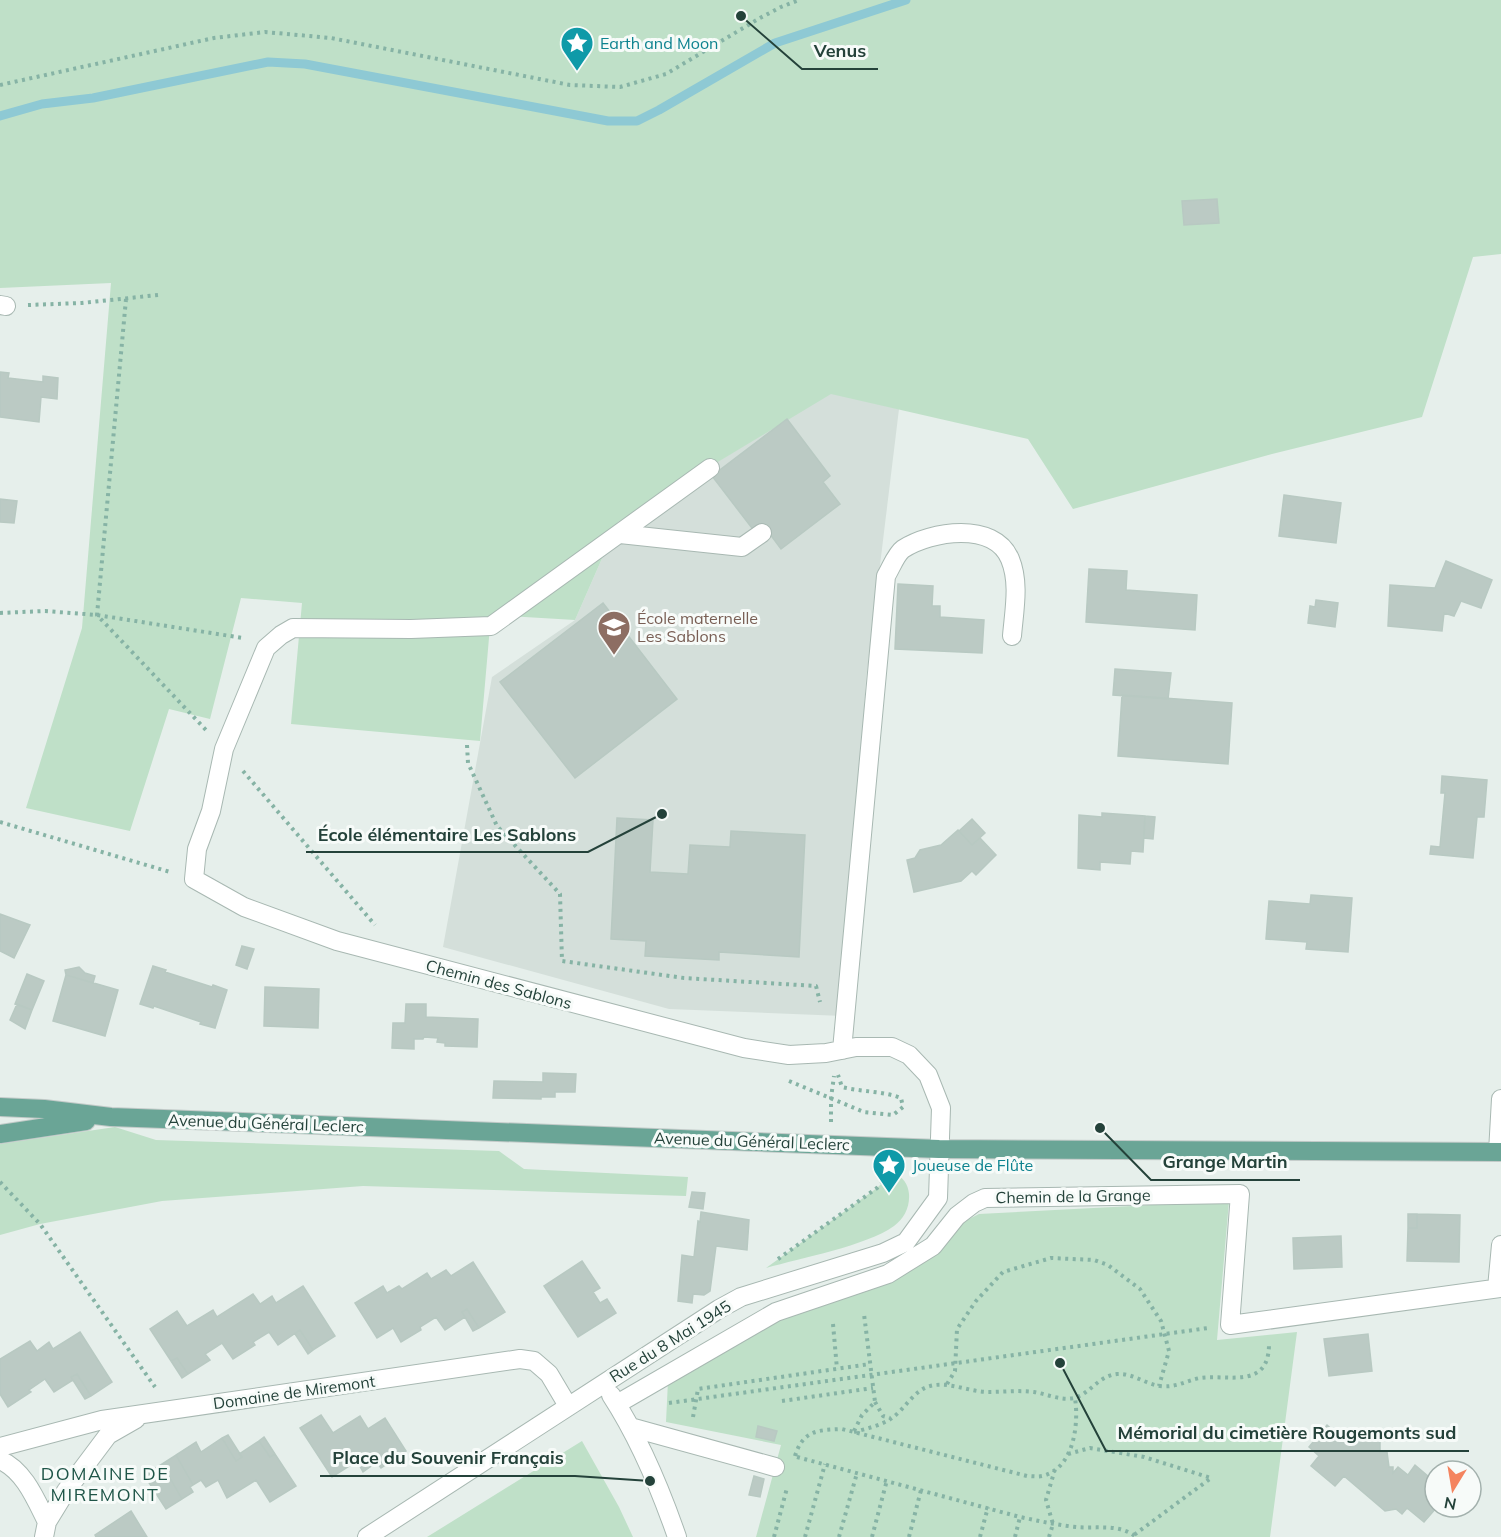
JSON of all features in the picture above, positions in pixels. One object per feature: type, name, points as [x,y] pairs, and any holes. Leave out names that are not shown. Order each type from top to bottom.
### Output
[{"type":"main road","points":[[0,1107],[44,1109],[111,1117]]},
{"type":"main road","name":"Avenue du Général Leclerc","points":[[111,1117],[939,1149],[1500,1152]]},
{"type":"main road","points":[[0,1134],[111,1117]]},
{"type":"street","points":[[194,879],[198,849],[211,811],[224,749],[266,648],[281,635],[293,628],[491,627],[710,468]]},
{"type":"street","points":[[842,1050],[886,576],[901,550],[934,536],[974,532],[992,538],[1009,556],[1016,578],[1012,636]]},
{"type":"street","points":[[620,534],[742,547],[762,533]]},
{"type":"street","name":"Chemin des Sablons","points":[[194,879],[244,907],[337,940],[744,1048],[789,1055],[856,1047],[892,1047],[909,1055],[928,1075],[941,1107],[939,1149]]},
{"type":"street","points":[[1500,1152],[1501,1099]]},
{"type":"street","name":"Rue du 8 Mai 1945","points":[[367,1537],[719,1309],[741,1297],[883,1253],[906,1242],[938,1198],[939,1149]]},
{"type":"street","name":"Chemin de la Grange","points":[[617,1404],[776,1312],[888,1274],[933,1246],[957,1216],[985,1198],[1239,1194],[1230,1325]]},
{"type":"street","points":[[1230,1325],[1499,1288],[1501,1245]]},
{"type":"street","name":"Domaine de Miremont","points":[[0,1447],[102,1420],[520,1359],[534,1361],[549,1374],[568,1406]]},
{"type":"street","points":[[604,1383],[630,1427],[664,1500],[677,1537]]},
{"type":"street","points":[[46,1530],[66,1491],[108,1435],[145,1413]]},
{"type":"street","points":[[630,1427],[775,1467]]},
{"type":"street","points":[[0,1460],[6,1462],[30,1487],[46,1530]]},
{"type":"path","points":[[0,86],[214,38],[265,32],[331,38],[570,85],[620,87],[666,74],[760,18],[799,0]]},
{"type":"path","points":[[3,306],[82,303],[158,295]]},
{"type":"path","points":[[126,299],[97,615],[224,749],[404,959]]},
{"type":"path","points":[[0,613],[45,611],[97,615],[242,638],[266,648]]},
{"type":"path","points":[[468,745],[468,763],[497,826],[561,894],[562,961],[684,978],[816,986],[822,1008]]},
{"type":"path","points":[[0,822],[194,879]]},
{"type":"path","points":[[787,1080],[864,1112],[893,1115],[903,1107],[901,1098],[892,1094],[843,1087],[835,1069],[831,1098]]},
{"type":"path","points":[[775,1261],[877,1188],[888,1177],[883,1146]]},
{"type":"path","points":[[0,1182],[40,1224],[170,1410]]},
{"type":"path","points":[[947,1384],[955,1371],[957,1329],[976,1301],[1003,1272],[1052,1258],[1094,1260],[1108,1265],[1140,1289],[1161,1321],[1169,1351],[1159,1386]]},
{"type":"path","points":[[864,1314],[875,1402],[883,1416],[891,1419]]},
{"type":"path","points":[[833,1324],[837,1369]]},
{"type":"path","points":[[663,1404],[1230,1325]]},
{"type":"path","points":[[854,1432],[891,1419],[929,1386],[947,1384],[977,1391],[1033,1392],[1061,1398],[1075,1398],[1100,1380],[1116,1374],[1130,1375],[1159,1386],[1175,1387],[1202,1378],[1231,1379],[1250,1376],[1264,1367],[1269,1355],[1269,1335]]},
{"type":"path","points":[[693,1417],[698,1389],[870,1364]]},
{"type":"path","points":[[782,1401],[873,1388]]},
{"type":"path","points":[[794,1464],[799,1445],[804,1437],[822,1430],[842,1429],[1027,1476],[1042,1476],[1055,1469],[1068,1454],[1075,1435],[1078,1415],[1075,1398]]},
{"type":"path","points":[[854,1432],[862,1415],[875,1402]]},
{"type":"path","points":[[795,1456],[1020,1517],[1053,1524],[1117,1528],[1135,1536],[1211,1478],[1144,1457],[1090,1448],[1068,1454]]},
{"type":"path","points":[[805,1537],[825,1464]]},
{"type":"path","points":[[1049,1537],[1053,1524],[1046,1500],[1055,1469]]},
{"type":"path","points":[[839,1537],[857,1473]]},
{"type":"path","points":[[872,1537],[887,1480]]},
{"type":"path","points":[[774,1537],[789,1482]]},
{"type":"path","points":[[909,1537],[921,1490]]},
{"type":"path","points":[[980,1537],[988,1507]]},
{"type":"path","points":[[1015,1537],[1020,1517]]},
{"type":"shaded area","points":[[831,393],[899,409],[866,680],[843,1016],[669,1009],[443,947],[492,677],[575,620],[618,522]]},
{"type":"green space","points":[[0,0],[1501,0],[1501,254],[1473,257],[1422,417],[1272,454],[1073,509],[1028,439],[831,394],[618,522],[575,620],[491,615],[480,741],[291,724],[302,603],[241,598],[210,719],[169,709],[130,831],[26,808],[82,628],[111,283],[0,288]]},
{"type":"green space","points":[[115,1127],[156,1140],[499,1151],[524,1169],[688,1177],[686,1196],[363,1186],[162,1201],[40,1224],[0,1235],[0,1144]]},
{"type":"green space","points":[[894,1173],[906,1184],[909,1199],[906,1212],[894,1226],[867,1240],[766,1268],[877,1188]]},
{"type":"green space","points":[[1229,1201],[1217,1340],[1297,1332],[1270,1537],[756,1537],[781,1445],[666,1422],[668,1381],[781,1319],[885,1283],[957,1225],[979,1214]]},
{"type":"green space","points":[[582,1441],[633,1537],[427,1537]]},
{"type":"building","points":[[1217,199],[1219,223],[1184,225],[1182,201]]},
{"type":"building","points":[[0,372],[9,373],[8,378],[43,382],[43,376],[58,378],[57,399],[41,397],[39,422],[0,417]]},
{"type":"building","points":[[787,419],[830,476],[823,482],[840,504],[781,549],[764,526],[755,532],[712,476]]},
{"type":"building","points":[[1284,495],[1341,503],[1336,543],[1279,536]]},
{"type":"building","points":[[0,499],[17,501],[14,523],[0,522]]},
{"type":"building","points":[[1446,561],[1492,580],[1481,608],[1461,601],[1454,616],[1444,613],[1442,631],[1388,626],[1390,585],[1435,588]]},
{"type":"building","points":[[1089,569],[1127,571],[1126,590],[1197,595],[1195,630],[1086,622]]},
{"type":"building","points":[[898,584],[933,586],[932,606],[940,606],[940,617],[984,620],[982,653],[895,649]]},
{"type":"building","points":[[1316,600],[1338,603],[1335,627],[1308,623],[1310,606],[1315,607]]},
{"type":"building","points":[[603,603],[677,699],[575,778],[500,682]]},
{"type":"building","points":[[1115,669],[1171,673],[1168,699],[1113,695]]},
{"type":"building","points":[[1122,695],[1232,703],[1228,764],[1118,756]]},
{"type":"building","points":[[1442,776],[1487,780],[1484,817],[1477,817],[1473,858],[1430,854],[1431,846],[1440,847],[1445,793],[1441,793]]},
{"type":"building","points":[[1102,813],[1145,816],[1143,852],[1131,851],[1130,864],[1100,862],[1100,870],[1078,868],[1079,815],[1102,817]]},
{"type":"building","points":[[1145,816],[1155,817],[1153,839],[1144,838]]},
{"type":"building","points":[[617,818],[653,820],[650,872],[688,874],[690,845],[730,847],[731,831],[805,835],[799,957],[719,952],[719,960],[645,956],[646,941],[611,939]]},
{"type":"building","points":[[972,819],[985,833],[972,845],[959,831]]},
{"type":"building","points":[[958,830],[972,845],[980,838],[996,855],[976,875],[972,871],[961,881],[914,892],[907,860],[915,858],[920,850],[941,845]]},
{"type":"building","points":[[1311,895],[1352,898],[1348,952],[1306,949],[1307,942],[1266,939],[1269,901],[1310,904]]},
{"type":"building","points":[[0,914],[30,925],[14,958],[0,951]]},
{"type":"building","points":[[242,946],[254,949],[247,969],[236,965]]},
{"type":"building","points":[[153,966],[166,970],[165,972],[227,990],[215,1028],[154,1006],[153,1008],[140,1004]]},
{"type":"building","points":[[79,967],[85,973],[95,976],[93,983],[66,975],[65,970]]},
{"type":"building","points":[[27,974],[44,981],[32,1010],[15,1004]]},
{"type":"building","points":[[66,975],[118,990],[105,1036],[53,1021]]},
{"type":"building","points":[[265,987],[319,989],[318,1028],[264,1026]]},
{"type":"building","points":[[17,1004],[32,1010],[25,1029],[10,1020]]},
{"type":"building","points":[[406,1004],[426,1004],[426,1017],[478,1019],[477,1047],[445,1046],[445,1043],[437,1042],[438,1038],[424,1037],[414,1039],[414,1049],[392,1048],[393,1023],[405,1023]]},
{"type":"building","points":[[543,1073],[576,1074],[575,1092],[555,1092],[555,1097],[541,1097],[541,1099],[493,1098],[494,1081],[543,1082]]},
{"type":"building","points":[[692,1192],[705,1193],[703,1209],[689,1207]]},
{"type":"building","points":[[701,1212],[749,1220],[747,1250],[716,1246],[710,1291],[704,1295],[693,1294],[692,1303],[678,1301],[682,1255],[694,1257]]},
{"type":"building","points":[[1408,1214],[1417,1214],[1417,1228],[1408,1228]]},
{"type":"building","points":[[1417,1214],[1460,1215],[1459,1262],[1407,1261],[1408,1228],[1417,1228]]},
{"type":"building","points":[[1341,1236],[1342,1267],[1294,1269],[1293,1238]]},
{"type":"building","points":[[582,1261],[600,1288],[593,1292],[600,1303],[607,1299],[616,1313],[578,1337],[544,1286]]},
{"type":"building","points":[[473,1262],[505,1312],[479,1328],[467,1309],[462,1312],[465,1317],[445,1330],[436,1317],[420,1327],[421,1330],[401,1342],[393,1328],[377,1338],[355,1303],[383,1286],[387,1293],[399,1286],[402,1289],[427,1273],[431,1279],[446,1270],[451,1276]]},
{"type":"building","points":[[303,1286],[335,1336],[313,1350],[300,1330],[278,1345],[269,1332],[253,1342],[255,1345],[233,1359],[222,1343],[205,1354],[210,1360],[188,1374],[177,1358],[171,1361],[150,1329],[177,1311],[187,1326],[213,1310],[217,1317],[253,1294],[260,1304],[272,1296],[276,1303]]},
{"type":"building","points":[[467,1309],[479,1328],[473,1331],[462,1312]]},
{"type":"building","points":[[300,1330],[313,1350],[308,1354],[295,1334]]},
{"type":"building","points":[[80,1332],[112,1382],[91,1396],[77,1374],[71,1377],[73,1380],[54,1392],[45,1379],[29,1390],[31,1392],[8,1407],[0,1394],[0,1359],[30,1341],[37,1351],[49,1342],[53,1349]]},
{"type":"building","points":[[1368,1334],[1372,1371],[1329,1376],[1324,1339]]},
{"type":"building","points":[[177,1358],[188,1374],[182,1378],[171,1361]]},
{"type":"building","points":[[77,1374],[91,1396],[85,1399],[71,1377]]},
{"type":"building","points":[[321,1415],[333,1433],[360,1416],[368,1429],[385,1418],[406,1451],[381,1468],[377,1462],[363,1472],[357,1461],[332,1477],[300,1428]]},
{"type":"building","points":[[1327,1425],[1350,1446],[1357,1436],[1380,1434],[1380,1452],[1387,1452],[1389,1467],[1393,1467],[1393,1473],[1398,1467],[1408,1475],[1415,1465],[1423,1472],[1423,1519],[1427,1519],[1424,1522],[1407,1508],[1402,1514],[1396,1509],[1385,1511],[1344,1476],[1335,1486],[1311,1466],[1319,1456],[1309,1447]]},
{"type":"building","points":[[758,1426],[777,1431],[774,1441],[756,1437]]},
{"type":"building","points":[[228,1435],[242,1457],[236,1461],[222,1438]]},
{"type":"building","points":[[264,1437],[275,1454],[270,1457],[259,1441]]},
{"type":"building","points":[[222,1438],[236,1461],[242,1457],[239,1454],[259,1441],[270,1457],[275,1454],[296,1486],[270,1502],[256,1480],[227,1498],[218,1480],[206,1487],[201,1480],[193,1485],[176,1455],[196,1442],[201,1452]]},
{"type":"building","points":[[176,1455],[193,1485],[190,1487],[193,1492],[182,1499],[162,1464]]},
{"type":"building","points":[[162,1464],[182,1499],[166,1509],[144,1475]]},
{"type":"building","points":[[754,1476],[764,1479],[760,1497],[749,1495]]},
{"type":"building","points":[[131,1511],[147,1537],[96,1537],[95,1535]]},
{"type":"waterway","points":[[0,116],[42,104],[93,98],[268,62],[305,64],[608,121],[637,121],[775,43],[906,0]]},
{"type":"place","name":"Venus","points":[[741,16]]},
{"type":"place","name":"Earth and Moon","points":[[577,72]]},
{"type":"place","name":"École maternelle Les Sablons","points":[[614,656]]},
{"type":"place","name":"École élémentaire Les Sablons","points":[[662,814]]},
{"type":"place","name":"Grange Martin","points":[[1100,1128]]},
{"type":"place","name":"Joueuse de Flûte","points":[[889,1194]]},
{"type":"place","name":"Mémorial du cimetière Rougemonts sud","points":[[1060,1363]]},
{"type":"place","name":"Place du Souvenir Français","points":[[650,1481]]},
{"type":"district","name":"DOMAINE DE MIREMONT","points":[[105,1483]]}]
